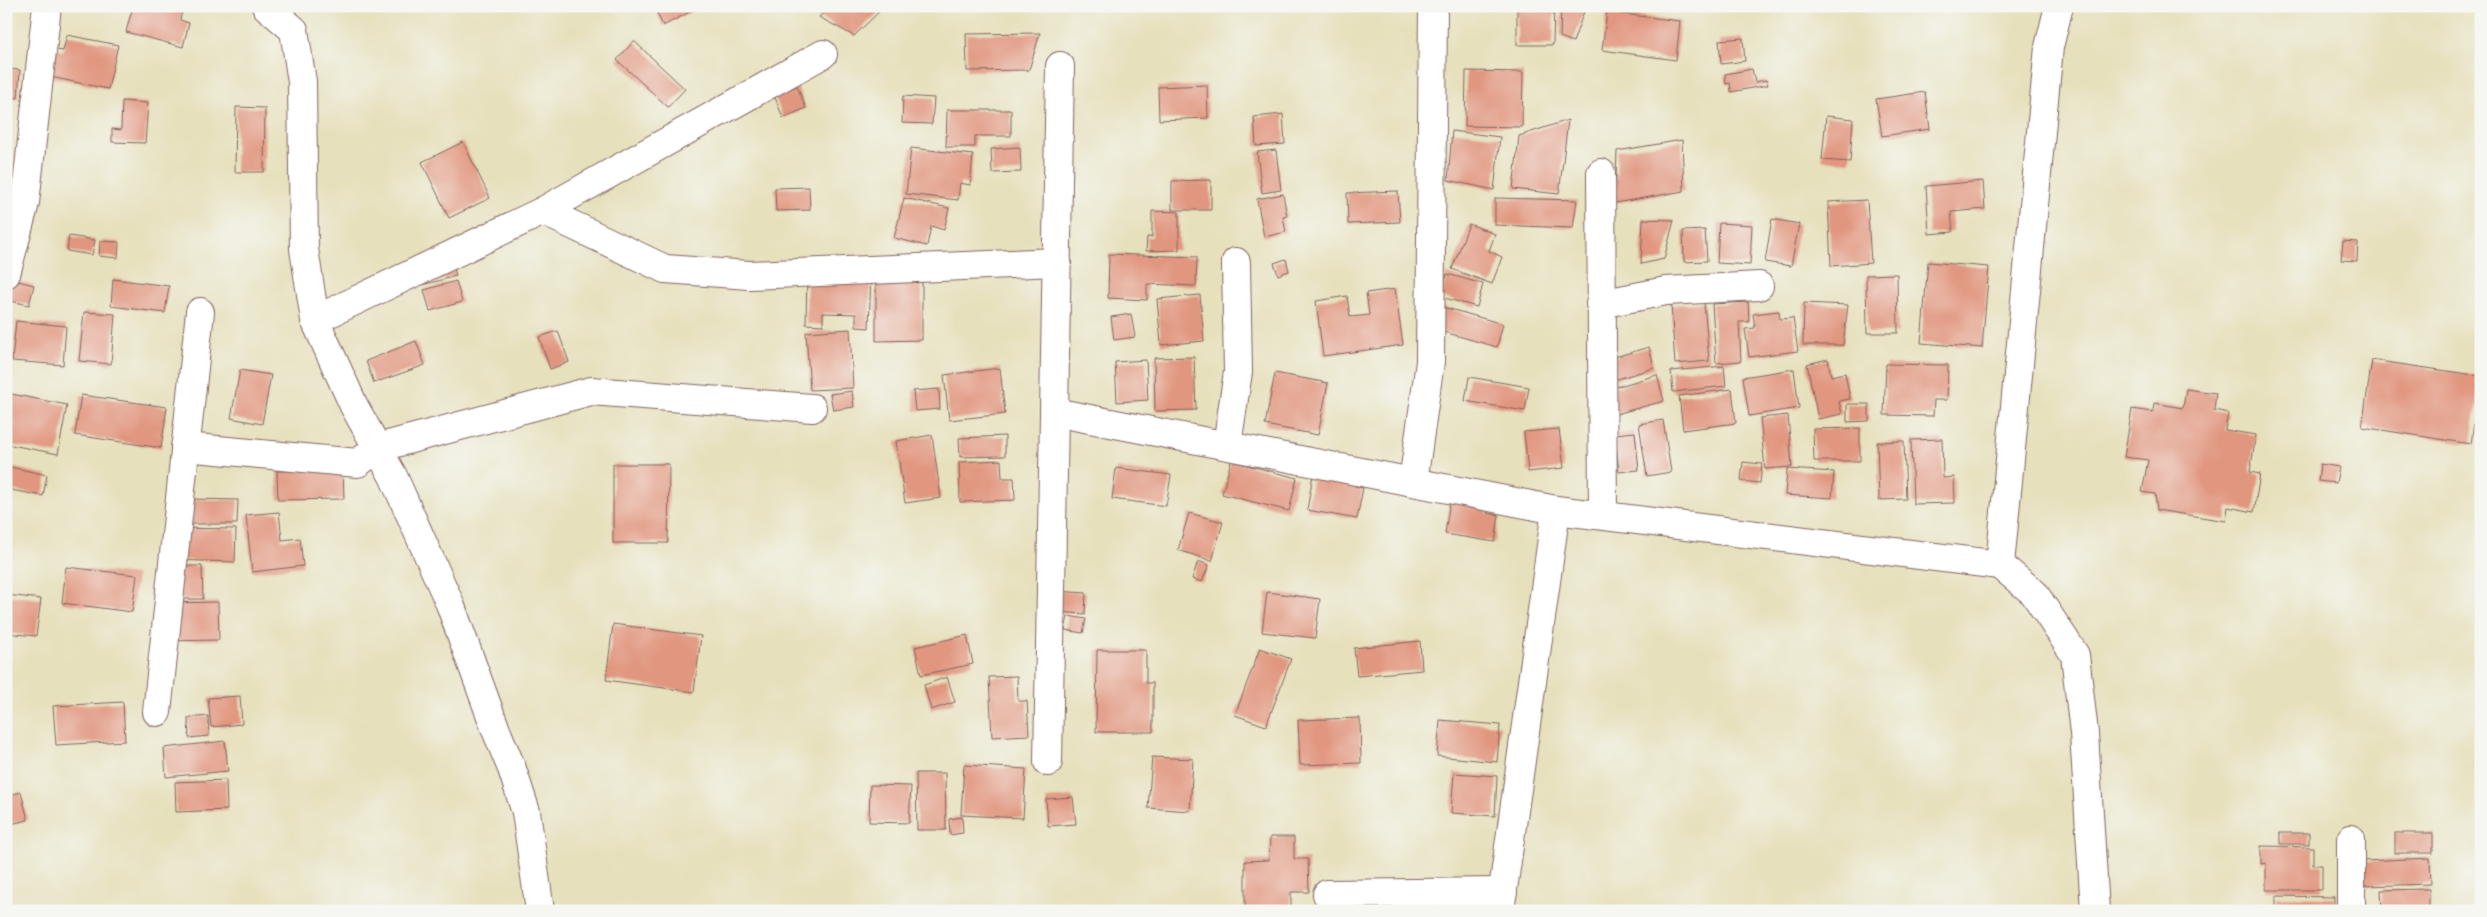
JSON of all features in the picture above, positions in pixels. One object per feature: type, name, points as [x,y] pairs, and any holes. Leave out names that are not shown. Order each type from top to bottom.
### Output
[{"type":"street","points":[[6,274],[25,203],[47,6]]},
{"type":"street","points":[[266,6],[294,30],[302,82],[304,249],[315,320],[354,406],[392,476],[450,604],[512,769],[526,812],[540,911]]},
{"type":"street","points":[[1413,482],[1430,362],[1432,6]]},
{"type":"street","points":[[2000,565],[2049,47],[2058,6]]},
{"type":"street","points":[[315,320],[543,211],[823,54]]},
{"type":"street","points":[[1048,762],[1060,66]]},
{"type":"street","points":[[1601,173],[1600,304],[1603,515]]},
{"type":"street","points":[[543,211],[665,269],[749,275],[1057,262]]},
{"type":"street","points":[[1227,446],[1238,372],[1236,262]]},
{"type":"street","points":[[1600,304],[1666,290],[1759,286]]},
{"type":"street","points":[[157,712],[200,312]]},
{"type":"street","points":[[185,447],[358,463],[377,448],[590,391],[812,408]]},
{"type":"street","points":[[1054,412],[1556,510],[2000,565],[2034,592],[2075,655],[2084,734],[2095,911]]},
{"type":"street","points":[[1327,894],[1501,902],[1556,510]]},
{"type":"street","points":[[2351,839],[2351,911]]},
{"type":"building","points":[[133,6],[183,6],[180,20],[189,23],[183,47],[126,32]]},
{"type":"building","points":[[654,6],[701,6],[663,26]]},
{"type":"building","points":[[831,6],[885,6],[854,36],[819,17]]},
{"type":"building","points":[[1517,6],[1554,6],[1553,45],[1517,45]]},
{"type":"building","points":[[1561,6],[1586,6],[1573,42],[1560,37]]},
{"type":"building","points":[[1607,12],[1680,21],[1676,60],[1602,50]]},
{"type":"building","points":[[1040,33],[1029,70],[967,71],[966,34]]},
{"type":"building","points":[[67,35],[118,45],[108,89],[41,75],[46,48],[63,51]]},
{"type":"building","points":[[1743,38],[1745,61],[1721,64],[1719,40]]},
{"type":"building","points":[[634,41],[685,89],[668,107],[617,60]]},
{"type":"building","points":[[6,69],[20,70],[18,98],[6,97]]},
{"type":"building","points":[[1752,69],[1755,82],[1766,80],[1768,85],[1731,92],[1730,83],[1726,84],[1725,74]]},
{"type":"building","points":[[1466,71],[1523,72],[1522,127],[1465,126]]},
{"type":"building","points":[[1207,85],[1208,118],[1159,120],[1158,87]]},
{"type":"building","points":[[797,86],[806,108],[783,118],[774,95]]},
{"type":"building","points":[[1925,92],[1930,129],[1882,136],[1876,99]]},
{"type":"building","points":[[903,96],[934,98],[932,124],[902,123]]},
{"type":"building","points":[[122,101],[148,103],[145,143],[112,142],[112,129],[121,130]]},
{"type":"building","points":[[6,105],[10,105],[7,127],[6,127]]},
{"type":"building","points":[[236,107],[265,108],[264,172],[235,172]]},
{"type":"building","points":[[947,110],[1011,110],[1011,136],[975,136],[975,147],[946,147]]},
{"type":"building","points":[[1283,114],[1285,144],[1256,146],[1254,117]]},
{"type":"building","points":[[1826,116],[1853,119],[1850,162],[1822,160]]},
{"type":"building","points":[[1568,120],[1559,194],[1513,189],[1519,136]]},
{"type":"building","points":[[1452,131],[1500,137],[1494,190],[1448,180]]},
{"type":"building","points":[[1682,140],[1684,191],[1615,203],[1617,151]]},
{"type":"building","points":[[463,142],[490,198],[449,218],[422,162]]},
{"type":"building","points":[[1020,147],[1021,172],[992,173],[991,149]]},
{"type":"building","points":[[911,148],[973,155],[970,185],[960,183],[958,200],[906,194]]},
{"type":"building","points":[[1276,150],[1281,190],[1262,193],[1257,152]]},
{"type":"building","points":[[1211,180],[1211,210],[1172,210],[1172,181]]},
{"type":"building","points":[[1983,181],[1985,209],[1951,212],[1953,232],[1929,234],[1926,186]]},
{"type":"building","points":[[809,187],[810,210],[776,211],[775,188]]},
{"type":"building","points":[[1398,191],[1400,222],[1348,224],[1347,193]]},
{"type":"building","points":[[1283,194],[1287,216],[1283,217],[1286,232],[1264,237],[1257,199]]},
{"type":"building","points":[[904,198],[949,208],[944,230],[931,226],[927,246],[894,238]]},
{"type":"building","points":[[1495,198],[1577,200],[1573,228],[1495,225]]},
{"type":"building","points":[[1867,200],[1871,263],[1831,266],[1828,202]]},
{"type":"building","points":[[1152,211],[1179,212],[1179,250],[1146,251],[1147,237],[1152,237]]},
{"type":"building","points":[[1643,219],[1674,220],[1664,259],[1641,264]]},
{"type":"building","points":[[1772,219],[1799,224],[1791,266],[1765,262]]},
{"type":"building","points":[[1719,223],[1752,225],[1750,265],[1717,263]]},
{"type":"building","points":[[1469,224],[1495,234],[1489,251],[1502,257],[1492,284],[1452,269]]},
{"type":"building","points":[[1705,230],[1707,261],[1684,262],[1683,231]]},
{"type":"building","points":[[69,236],[95,240],[92,255],[67,251]]},
{"type":"building","points":[[100,241],[119,242],[118,258],[99,256]]},
{"type":"building","points":[[2343,241],[2358,242],[2357,261],[2341,260]]},
{"type":"building","points":[[450,251],[456,276],[422,285],[416,259]]},
{"type":"building","points":[[1109,254],[1197,257],[1196,286],[1147,284],[1147,300],[1108,298]]},
{"type":"building","points":[[1286,259],[1289,271],[1278,275],[1274,263]]},
{"type":"building","points":[[1928,262],[1989,267],[1982,348],[1921,343]]},
{"type":"building","points":[[807,272],[871,273],[869,328],[856,327],[856,314],[823,313],[823,325],[806,324]]},
{"type":"building","points":[[1447,274],[1483,284],[1477,307],[1441,297]]},
{"type":"building","points":[[1897,274],[1898,333],[1867,333],[1866,275]]},
{"type":"building","points":[[10,279],[34,285],[29,305],[6,300]]},
{"type":"building","points":[[113,279],[169,286],[165,313],[111,306]]},
{"type":"building","points":[[876,280],[922,280],[922,340],[876,341]]},
{"type":"building","points":[[456,281],[462,302],[430,311],[424,290]]},
{"type":"building","points":[[1395,289],[1403,345],[1323,356],[1316,301],[1347,296],[1350,317],[1369,315],[1366,293]]},
{"type":"building","points":[[1200,295],[1204,341],[1161,345],[1157,299]]},
{"type":"building","points":[[1704,302],[1709,361],[1675,364],[1671,305]]},
{"type":"building","points":[[1748,302],[1749,322],[1739,322],[1741,361],[1716,363],[1712,304]]},
{"type":"building","points":[[1804,303],[1848,305],[1843,345],[1803,345]]},
{"type":"building","points":[[1436,305],[1503,324],[1497,347],[1430,328]]},
{"type":"building","points":[[1779,311],[1780,319],[1793,318],[1798,351],[1749,357],[1745,329],[1755,328],[1753,314]]},
{"type":"building","points":[[84,312],[115,314],[111,364],[79,361]]},
{"type":"building","points":[[1131,314],[1135,337],[1114,340],[1111,317]]},
{"type":"building","points":[[16,321],[66,326],[63,365],[12,361]]},
{"type":"building","points":[[850,329],[853,388],[810,390],[806,332]]},
{"type":"building","points":[[558,331],[569,362],[550,369],[539,337]]},
{"type":"building","points":[[416,341],[425,365],[374,383],[366,361]]},
{"type":"building","points":[[1649,347],[1654,368],[1614,380],[1608,359]]},
{"type":"building","points":[[1194,357],[1196,410],[1155,411],[1154,358]]},
{"type":"building","points":[[1828,359],[1831,376],[1845,373],[1850,399],[1839,401],[1842,414],[1818,419],[1807,364]]},
{"type":"building","points":[[1146,360],[1148,400],[1117,402],[1115,362]]},
{"type":"building","points":[[2372,360],[2481,376],[2471,444],[2362,427]]},
{"type":"building","points":[[1886,364],[1948,365],[1947,400],[1934,400],[1933,416],[1884,415]]},
{"type":"building","points":[[1724,366],[1726,386],[1673,392],[1671,371]]},
{"type":"building","points":[[1000,368],[1005,414],[949,420],[944,375]]},
{"type":"building","points":[[1794,369],[1799,408],[1749,416],[1743,377]]},
{"type":"building","points":[[240,370],[271,375],[262,424],[231,418]]},
{"type":"building","points":[[1275,373],[1328,383],[1318,435],[1265,425]]},
{"type":"building","points":[[1657,375],[1664,401],[1616,414],[1609,389]]},
{"type":"building","points":[[1469,377],[1529,387],[1525,411],[1465,401]]},
{"type":"building","points":[[939,389],[940,409],[915,411],[913,391]]},
{"type":"building","points":[[1732,389],[1736,423],[1683,430],[1679,396]]},
{"type":"building","points":[[2186,389],[2216,393],[2214,410],[2228,413],[2225,430],[2256,435],[2250,472],[2260,474],[2254,512],[2228,507],[2226,521],[2157,510],[2155,494],[2142,492],[2148,460],[2124,457],[2132,409],[2153,412],[2154,403],[2183,408]]},
{"type":"building","points":[[852,391],[854,407],[833,410],[830,394]]},
{"type":"building","points":[[6,393],[67,405],[58,454],[6,444]]},
{"type":"building","points":[[81,395],[167,407],[161,448],[75,435]]},
{"type":"building","points":[[1847,404],[1869,404],[1869,421],[1847,422]]},
{"type":"building","points":[[1788,415],[1792,467],[1765,469],[1760,418]]},
{"type":"building","points":[[1663,420],[1671,472],[1647,476],[1639,424]]},
{"type":"building","points":[[1860,428],[1860,461],[1814,461],[1813,429]]},
{"type":"building","points":[[1559,429],[1564,468],[1528,472],[1524,432]]},
{"type":"building","points":[[1635,432],[1639,470],[1619,472],[1615,434]]},
{"type":"building","points":[[932,435],[941,498],[905,503],[896,441]]},
{"type":"building","points":[[1005,436],[1005,456],[960,457],[959,438]]},
{"type":"building","points":[[1942,439],[1943,478],[1954,477],[1955,503],[1913,504],[1911,440]]},
{"type":"building","points":[[1904,441],[1906,499],[1879,500],[1877,442]]},
{"type":"building","points":[[1316,457],[1359,465],[1355,486],[1363,488],[1357,519],[1307,510]]},
{"type":"building","points":[[1001,460],[1002,478],[1014,478],[1015,500],[960,502],[959,462]]},
{"type":"building","points":[[1231,461],[1297,478],[1289,511],[1222,494]]},
{"type":"building","points":[[1743,462],[1762,464],[1760,483],[1741,481]]},
{"type":"building","points":[[613,464],[669,464],[668,543],[613,543]]},
{"type":"building","points":[[2320,464],[2339,467],[2336,483],[2318,481]]},
{"type":"building","points":[[6,466],[47,475],[43,496],[6,489]]},
{"type":"building","points":[[1116,468],[1171,475],[1166,506],[1112,499]]},
{"type":"building","points":[[1787,469],[1834,472],[1832,498],[1785,495]]},
{"type":"building","points":[[343,470],[344,499],[278,500],[277,471]]},
{"type":"building","points":[[1451,493],[1489,499],[1487,513],[1499,515],[1495,542],[1445,534]]},
{"type":"building","points":[[191,499],[238,500],[237,524],[189,524]]},
{"type":"building","points":[[279,512],[282,540],[300,538],[303,566],[252,572],[246,515]]},
{"type":"building","points":[[1189,513],[1223,522],[1212,561],[1178,550]]},
{"type":"building","points":[[173,528],[236,529],[235,562],[172,560]]},
{"type":"building","points":[[1198,561],[1209,565],[1202,582],[1192,579]]},
{"type":"building","points":[[164,566],[202,566],[203,599],[164,599]]},
{"type":"building","points":[[66,567],[137,575],[132,612],[62,603]]},
{"type":"building","points":[[1056,591],[1086,593],[1085,614],[1055,612]]},
{"type":"building","points":[[1267,592],[1320,599],[1315,638],[1262,632]]},
{"type":"building","points":[[6,595],[41,599],[36,636],[6,633]]},
{"type":"building","points":[[218,602],[219,640],[164,641],[163,603]]},
{"type":"building","points":[[1068,616],[1086,619],[1083,633],[1065,630]]},
{"type":"building","points":[[613,624],[701,636],[694,692],[606,680]]},
{"type":"building","points":[[967,635],[973,664],[921,675],[915,647]]},
{"type":"building","points":[[1420,641],[1422,670],[1357,676],[1354,648]]},
{"type":"building","points":[[1260,648],[1291,659],[1266,726],[1235,715]]},
{"type":"building","points":[[1097,650],[1146,650],[1146,683],[1153,683],[1153,732],[1096,732]]},
{"type":"building","points":[[1017,676],[1018,701],[1027,701],[1029,735],[992,737],[989,677]]},
{"type":"building","points":[[947,677],[955,702],[931,710],[924,685]]},
{"type":"building","points":[[240,696],[242,724],[211,727],[208,698]]},
{"type":"building","points":[[123,702],[125,741],[56,745],[53,706]]},
{"type":"building","points":[[208,716],[209,736],[189,738],[188,718]]},
{"type":"building","points":[[1360,718],[1361,763],[1300,765],[1298,720]]},
{"type":"building","points":[[1440,720],[1500,725],[1497,762],[1437,756]]},
{"type":"building","points":[[225,741],[228,771],[166,777],[164,748]]},
{"type":"building","points":[[1152,757],[1193,759],[1190,811],[1148,808]]},
{"type":"building","points":[[964,765],[1026,769],[1023,818],[961,815]]},
{"type":"building","points":[[916,773],[945,773],[946,830],[917,830]]},
{"type":"building","points":[[1454,773],[1497,776],[1495,816],[1451,813]]},
{"type":"building","points":[[226,780],[227,810],[176,812],[175,782]]},
{"type":"building","points":[[870,785],[911,786],[909,823],[869,822]]},
{"type":"building","points":[[21,792],[28,820],[6,825],[6,796]]},
{"type":"building","points":[[1073,797],[1076,824],[1048,826],[1046,799]]},
{"type":"building","points":[[962,817],[963,833],[950,835],[949,819]]},
{"type":"building","points":[[2280,833],[2309,833],[2309,844],[2280,844]]},
{"type":"building","points":[[2395,833],[2433,833],[2433,853],[2395,853]]},
{"type":"building","points":[[1270,837],[1294,837],[1294,859],[1308,859],[1309,892],[1291,892],[1291,911],[1245,911],[1245,861],[1269,860]]},
{"type":"building","points":[[2261,846],[2313,847],[2313,865],[2322,865],[2322,890],[2266,890],[2266,863],[2261,864]]},
{"type":"building","points":[[2430,858],[2431,884],[2364,886],[2363,861]]},
{"type":"building","points":[[2429,889],[2429,911],[2382,911],[2381,890]]},
{"type":"building","points":[[2276,896],[2334,897],[2334,911],[2276,911]]}]
